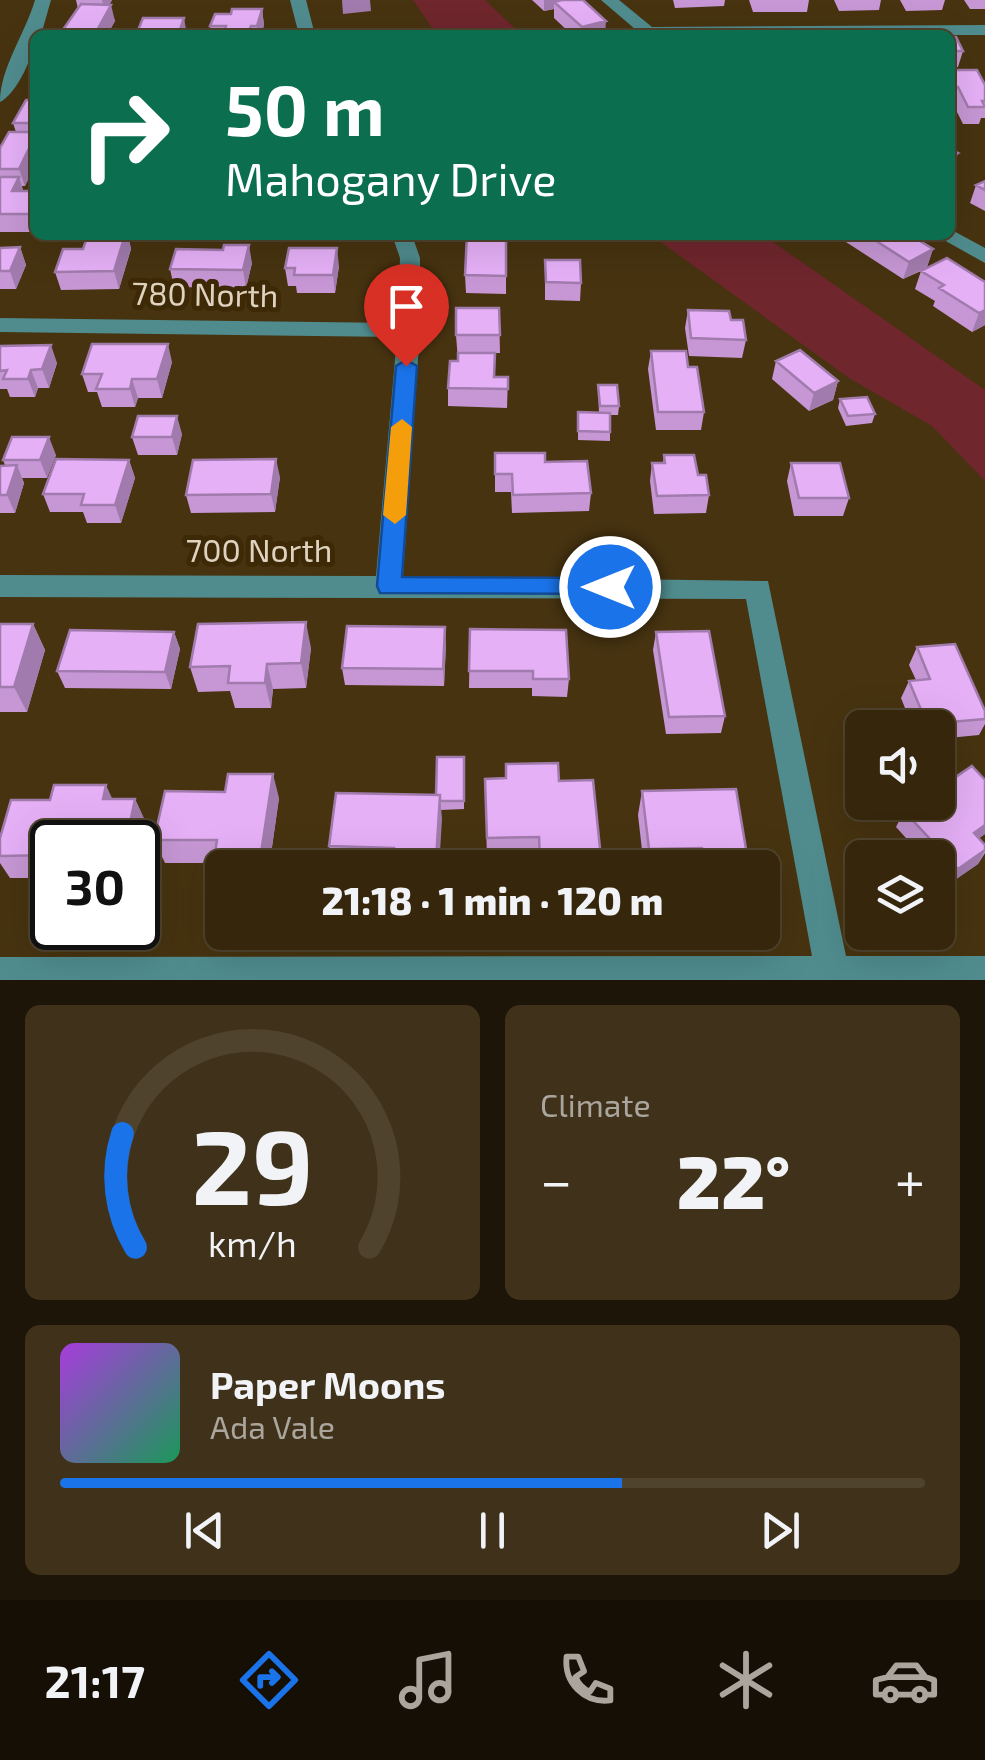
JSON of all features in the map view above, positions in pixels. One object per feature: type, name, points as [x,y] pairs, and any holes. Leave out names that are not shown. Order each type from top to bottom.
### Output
[{"type":"street","points":[[35,30],[43,0]]},
{"type":"street","points":[[298,0],[306,30]]},
{"type":"street","points":[[609,0],[645,30]]},
{"type":"street","points":[[955,33],[983,33]]},
{"type":"street","points":[[0,97],[30,42]]},
{"type":"street","points":[[955,239],[985,257]]},
{"type":"street","points":[[389,586],[409,330],[410,258],[404,240]]},
{"type":"street","name":"780 North","points":[[0,326],[409,330]]},
{"type":"street","name":"700 North","points":[[0,586],[758,588],[833,976]]},
{"type":"street","points":[[0,974],[985,973]]},
{"type":"shaded area","points":[[413,0],[485,0],[517,30],[434,30]]},
{"type":"shaded area","points":[[658,240],[770,240],[985,390],[985,481],[932,426],[849,378]]},
{"type":"building","points":[[583,0],[606,21],[582,27],[554,2]]},
{"type":"building","points":[[81,4],[111,5],[97,30],[63,30]]},
{"type":"building","points":[[232,9],[262,9],[257,26],[249,30],[210,26],[215,14],[231,14]]},
{"type":"building","points":[[143,18],[184,18],[180,30],[138,30]]},
{"type":"building","points":[[955,37],[956,37],[963,51],[955,51]]},
{"type":"building","points":[[955,70],[977,70],[985,85],[985,107],[968,107]]},
{"type":"building","points":[[26,100],[30,100],[30,123],[13,123]]},
{"type":"building","points":[[9,132],[30,132],[30,146],[19,169],[0,169],[0,148]]},
{"type":"building","points":[[0,177],[19,177],[12,191],[30,191],[30,214],[0,214]]},
{"type":"building","points":[[86,240],[123,240],[114,271],[55,272],[63,249],[83,249]]},
{"type":"building","points":[[467,240],[506,240],[506,276],[465,275]]},
{"type":"building","points":[[875,240],[918,240],[933,249],[909,262]]},
{"type":"building","points":[[224,245],[249,245],[243,270],[170,269],[176,249],[223,250]]},
{"type":"building","points":[[20,247],[10,271],[0,271],[0,248]]},
{"type":"building","points":[[289,248],[337,248],[333,275],[294,275],[295,268],[285,268]]},
{"type":"building","points":[[947,258],[985,282],[985,310],[979,313],[939,288],[944,285],[921,271]]},
{"type":"building","points":[[545,260],[580,260],[581,283],[546,282]]},
{"type":"building","points":[[456,308],[499,308],[500,335],[456,335]]},
{"type":"building","points":[[688,310],[729,311],[731,320],[743,320],[746,340],[691,338]]},
{"type":"building","points":[[92,344],[168,344],[157,379],[132,379],[130,389],[96,389],[102,374],[82,374]]},
{"type":"building","points":[[51,345],[42,369],[31,370],[28,379],[3,379],[7,370],[0,371],[0,346]]},
{"type":"building","points":[[800,350],[838,381],[814,393],[776,361]]},
{"type":"building","points":[[651,351],[686,351],[688,367],[697,367],[704,412],[658,412]]},
{"type":"building","points":[[458,353],[495,353],[494,377],[508,377],[508,389],[448,388],[450,361],[458,361]]},
{"type":"building","points":[[598,385],[617,385],[619,406],[600,406]]},
{"type":"building","points":[[867,397],[875,414],[848,416],[840,399]]},
{"type":"building","points":[[578,412],[610,413],[610,432],[578,431]]},
{"type":"building","points":[[138,416],[177,416],[172,437],[132,437]]},
{"type":"building","points":[[12,437],[49,437],[40,460],[3,460]]},
{"type":"building","points":[[495,453],[545,453],[545,462],[587,461],[591,493],[513,495],[512,474],[495,474]]},
{"type":"building","points":[[664,455],[694,455],[698,475],[706,475],[709,495],[657,496],[652,463],[665,463]]},
{"type":"building","points":[[56,459],[129,460],[115,505],[81,505],[84,494],[43,494]]},
{"type":"building","points":[[276,459],[271,494],[186,495],[193,460]]},
{"type":"building","points":[[791,463],[840,463],[849,498],[799,498]]},
{"type":"building","points":[[17,465],[7,495],[0,495],[0,466]]},
{"type":"building","points":[[306,622],[301,663],[267,664],[265,683],[228,683],[230,666],[190,667],[198,624]]},
{"type":"building","points":[[0,624],[33,624],[14,687],[0,687]]},
{"type":"building","points":[[347,626],[445,627],[443,669],[342,668]]},
{"type":"building","points":[[470,629],[566,630],[569,679],[533,679],[533,671],[469,671]]},
{"type":"building","points":[[70,630],[174,632],[165,672],[57,671]]},
{"type":"building","points":[[709,631],[725,716],[669,717],[656,632]]},
{"type":"building","points":[[955,644],[985,719],[955,722],[955,710],[921,710],[909,681],[930,679],[917,647]]},
{"type":"building","points":[[437,757],[464,757],[464,801],[440,801],[440,795],[436,795]]},
{"type":"building","points":[[558,763],[559,781],[593,780],[600,850],[540,850],[539,837],[487,838],[485,779],[506,778],[506,764]]},
{"type":"building","points":[[972,766],[985,780],[985,825],[974,833],[985,850],[958,869],[955,840],[931,840],[912,820],[955,820],[955,778]]},
{"type":"building","points":[[228,774],[273,774],[261,850],[215,850],[217,840],[160,840],[158,820],[165,791],[225,792]]},
{"type":"building","points":[[54,785],[106,785],[103,799],[135,799],[131,820],[30,820],[30,855],[0,856],[0,838],[11,800],[50,800]]},
{"type":"building","points":[[736,789],[746,850],[649,849],[642,791]]},
{"type":"building","points":[[336,793],[440,795],[437,850],[329,846]]},
{"type":"slow traffic","points":[[395,515],[402,427]]},
{"type":"route","points":[[406,366],[389,586],[610,587]]}]
